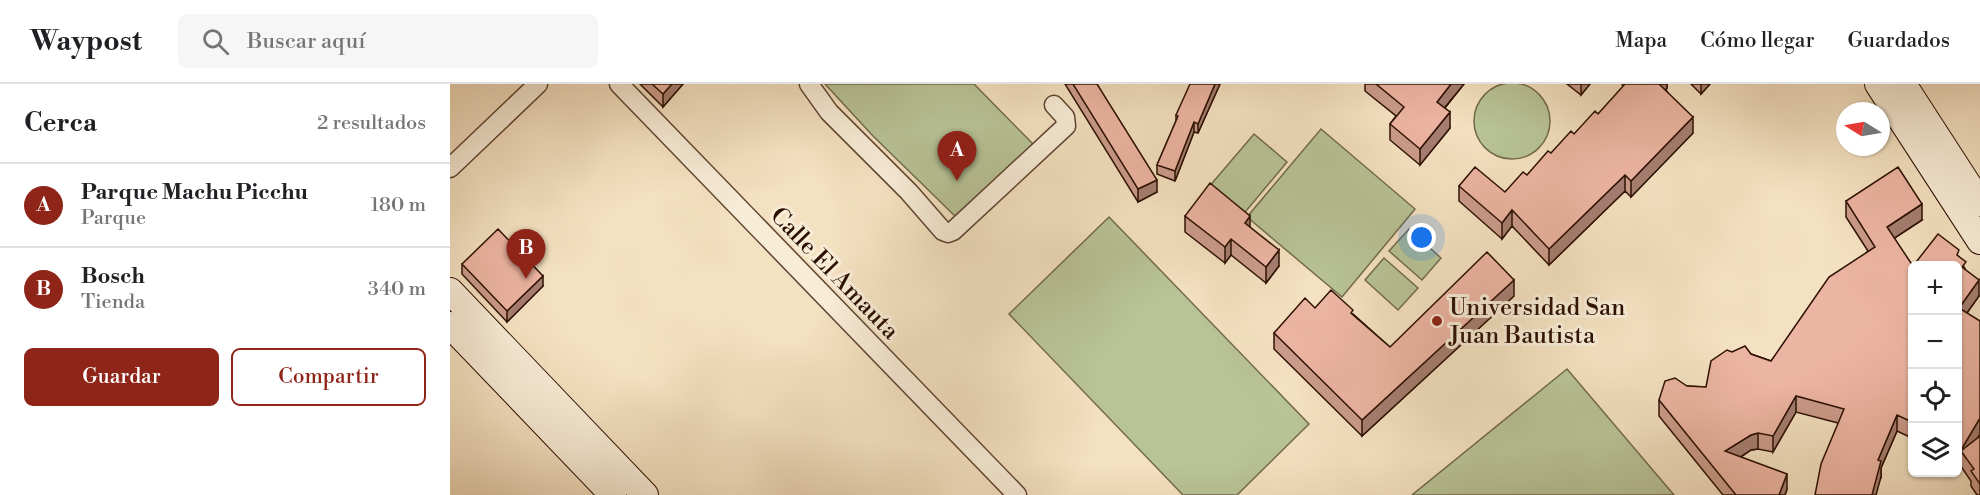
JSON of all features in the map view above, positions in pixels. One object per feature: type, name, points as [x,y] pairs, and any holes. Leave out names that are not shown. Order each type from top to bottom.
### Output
[{"type":"main road","points":[[1878,84],[1980,241]]},
{"type":"main road","points":[[1903,84],[1980,203]]},
{"type":"main road","points":[[450,291],[645,495]]},
{"type":"main road","points":[[450,325],[613,495]]},
{"type":"street","points":[[450,168],[538,84]]},
{"type":"street","name":"Calle El Amauta","points":[[619,84],[1017,495]]},
{"type":"street","points":[[809,84],[830,112],[909,192],[943,231],[948,233],[953,231],[1066,126],[1065,117],[1054,105]]},
{"type":"green space","points":[[1512,83],[1527,86],[1539,94],[1547,106],[1550,121],[1547,136],[1539,148],[1527,156],[1512,159],[1497,156],[1485,148],[1477,136],[1474,121],[1477,106],[1485,94],[1497,86]]},
{"type":"green space","points":[[825,84],[974,84],[1034,145],[957,218],[873,136]]},
{"type":"green space","points":[[1321,129],[1415,209],[1342,297],[1247,217]]},
{"type":"green space","points":[[1254,134],[1287,162],[1241,217],[1208,188]]},
{"type":"green space","points":[[1109,217],[1309,424],[1237,495],[1183,495],[1009,314]]},
{"type":"green space","points":[[1409,229],[1441,258],[1422,280],[1389,251]]},
{"type":"green space","points":[[1384,258],[1418,288],[1398,310],[1365,280]]},
{"type":"green space","points":[[1567,369],[1674,495],[1412,495]]},
{"type":"building","points":[[652,84],[672,84],[663,94]]},
{"type":"building","points":[[1073,84],[1097,84],[1157,180],[1138,189]]},
{"type":"building","points":[[1190,84],[1215,84],[1198,124],[1194,122],[1175,171],[1157,165]]},
{"type":"building","points":[[1376,84],[1451,84],[1437,102],[1450,112],[1420,149],[1390,124],[1404,107]]},
{"type":"building","points":[[1625,84],[1659,84],[1693,117],[1631,181],[1625,175],[1549,249],[1512,210],[1502,223],[1459,186],[1475,167],[1505,192],[1523,172],[1527,175],[1548,151],[1551,153],[1571,131],[1574,134],[1595,111],[1598,114]]},
{"type":"building","points":[[1898,167],[1922,204],[1887,227],[1910,261],[1908,420],[1897,415],[1878,460],[1881,461],[1872,495],[1815,495],[1821,464],[1844,409],[1796,396],[1773,436],[1758,433],[1751,435],[1725,451],[1787,474],[1779,495],[1736,495],[1659,400],[1665,381],[1675,378],[1687,386],[1706,387],[1711,361],[1727,350],[1732,352],[1745,346],[1751,354],[1771,361],[1829,277],[1875,247],[1846,201]]},
{"type":"building","points":[[1210,183],[1250,216],[1245,223],[1279,250],[1266,267],[1231,239],[1225,247],[1185,216]]},
{"type":"building","points":[[498,229],[543,276],[507,311],[462,264]]},
{"type":"building","points":[[1938,234],[1959,250],[1957,255],[1966,262],[1962,267],[1962,261],[1917,261]]},
{"type":"building","points":[[1487,252],[1514,280],[1362,420],[1274,333],[1305,298],[1315,308],[1331,290],[1353,310],[1351,313],[1390,347]]},
{"type":"building","points":[[1962,267],[1979,280],[1962,304]]},
{"type":"building","points":[[1962,310],[1980,321],[1980,418],[1962,448]]},
{"type":"building","points":[[1980,436],[1980,484],[1971,471],[1974,469],[1962,450]]},
{"type":"place","name":"Parque Machu Picchu","points":[[957,181]]},
{"type":"place","name":"Bosch","points":[[526,279]]},
{"type":"place","name":"Universidad San Juan Bautista","points":[[1437,321]]}]
